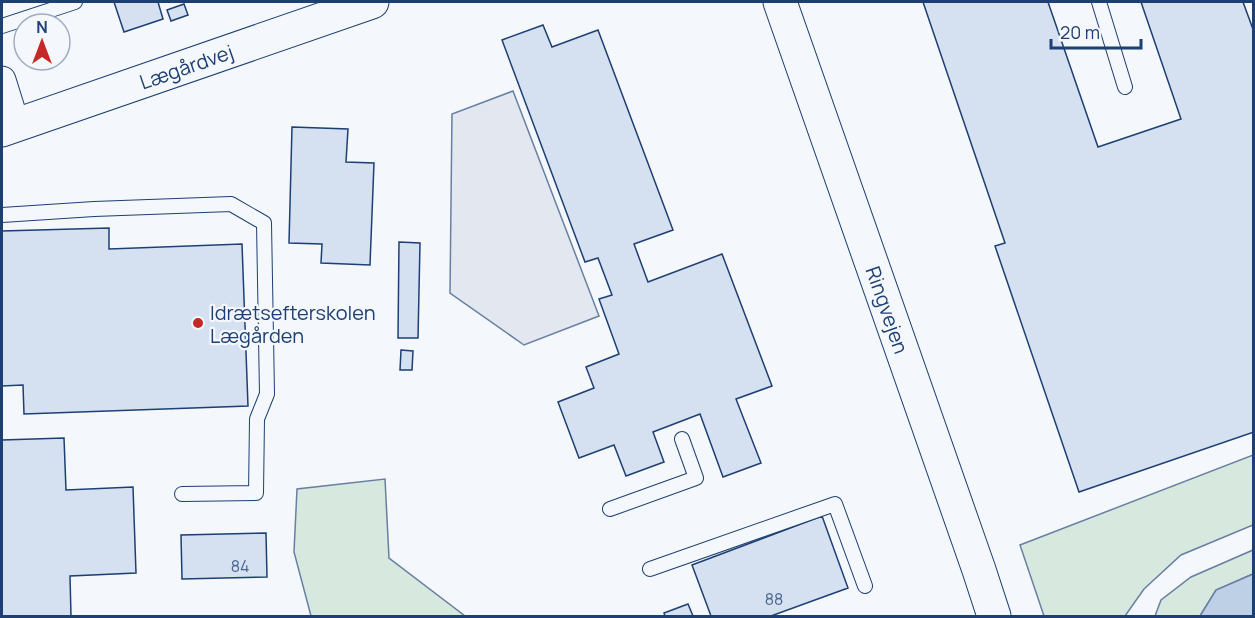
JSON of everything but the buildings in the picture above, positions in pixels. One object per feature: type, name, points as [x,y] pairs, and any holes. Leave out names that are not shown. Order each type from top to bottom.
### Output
[{"type":"main road","name":"Ringvejen","points":[[780,2],[994,616]]},
{"type":"main road","name":"Lægårdvej","points":[[9,127],[361,3]]},
{"type":"street","points":[[2,80],[9,127]]},
{"type":"lane","points":[[2,26],[75,2]]},
{"type":"lane","points":[[1099,2],[1125,87]]},
{"type":"lane","points":[[2,216],[94,209],[231,204],[264,223],[267,394],[257,419],[256,493],[182,494]]},
{"type":"lane","points":[[609,509],[696,478],[682,439]]},
{"type":"lane","points":[[650,569],[835,504],[865,586]]},
{"type":"shaded area","points":[[513,91],[599,316],[524,345],[450,293],[452,114]]},
{"type":"shaded area","points":[[1253,455],[1253,525],[1181,555],[1144,589],[1125,616],[1044,616],[1020,545]]},
{"type":"shaded area","points":[[385,479],[389,558],[465,616],[311,616],[294,552],[297,489]]},
{"type":"shaded area","points":[[1253,550],[1253,574],[1216,590],[1200,616],[1155,616],[1161,600],[1191,577]]},
{"type":"water","points":[[1253,574],[1253,616],[1200,616],[1216,590]]},
{"type":"place","name":"Idrætsefterskolen Lægården","points":[[198,323]]}]
